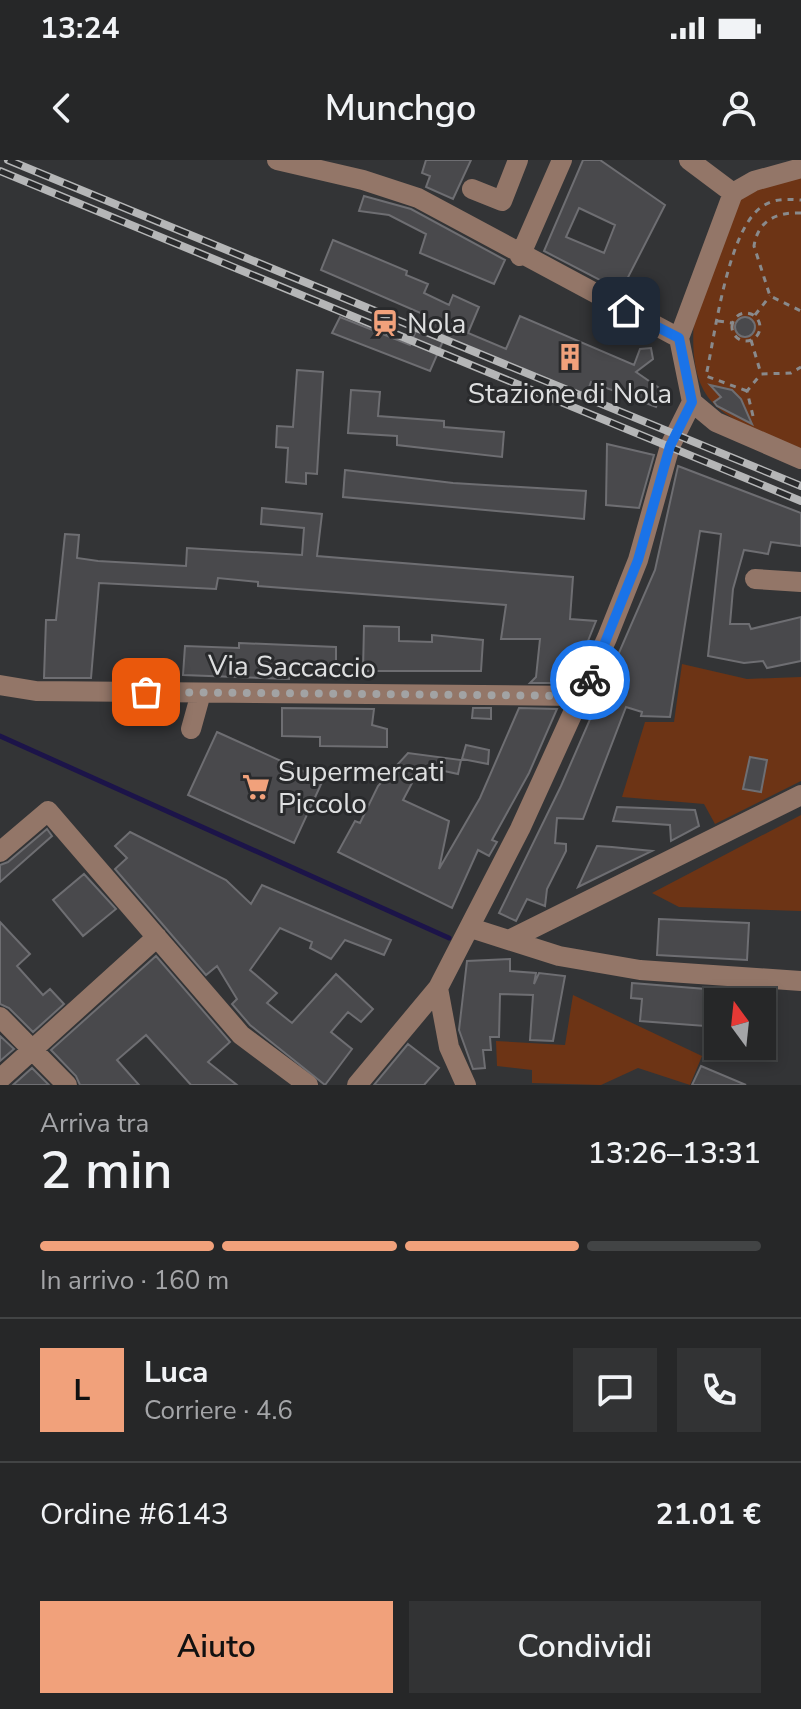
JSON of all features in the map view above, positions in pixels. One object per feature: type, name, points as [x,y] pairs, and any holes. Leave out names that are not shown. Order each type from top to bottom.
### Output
[{"type":"street","points":[[277,160],[363,180],[418,198],[520,256],[679,338]]},
{"type":"street","points":[[472,189],[502,201],[518,160]]},
{"type":"street","points":[[520,256],[562,160]]},
{"type":"street","points":[[689,160],[733,193]]},
{"type":"street","points":[[357,1085],[438,988],[471,928],[583,696],[638,560],[670,446],[692,402],[679,338],[733,193],[754,181],[801,168]]},
{"type":"street","points":[[692,402],[716,422],[801,459]]},
{"type":"street","points":[[755,579],[801,582]]},
{"type":"street","name":"Via Saccaccio","points":[[0,685],[36,691],[583,696]]},
{"type":"street","points":[[191,729],[201,693]]},
{"type":"street","points":[[511,939],[801,795]]},
{"type":"street","points":[[0,852],[48,811],[241,1035],[308,1085]]},
{"type":"street","points":[[471,928],[559,956],[640,970],[801,981]]},
{"type":"street","points":[[0,1079],[157,937]]},
{"type":"street","points":[[438,988],[449,1047],[466,1085]]},
{"type":"street","points":[[0,1017],[67,1085]]},
{"type":"street","points":[[413,1020],[449,1047]]},
{"type":"path","points":[[747,391],[706,376],[736,250],[754,213],[775,200],[801,200]]},
{"type":"path","points":[[801,213],[776,215],[767,221],[755,239],[770,296],[801,311]]},
{"type":"path","points":[[754,316],[770,296]]},
{"type":"path","points":[[732,323],[742,314],[754,316]]},
{"type":"path","points":[[732,323],[735,336],[742,341],[751,340],[759,330],[754,316]]},
{"type":"path","points":[[718,321],[732,323]]},
{"type":"path","points":[[751,340],[761,374]]},
{"type":"path","points":[[747,391],[761,374],[791,373],[801,367]]},
{"type":"path","points":[[747,391],[753,418],[759,424]]},
{"type":"shaded area","points":[[801,174],[801,452],[733,419],[706,393],[698,375],[694,351],[694,319],[737,201],[752,190]]},
{"type":"shaded area","points":[[682,664],[747,679],[801,677],[801,781],[715,824],[704,804],[622,797],[645,722],[674,722]]},
{"type":"shaded area","points":[[801,815],[801,911],[679,907],[652,893]]},
{"type":"shaded area","points":[[573,995],[702,1056],[690,1085],[638,1068],[601,1085],[532,1083],[532,1070],[497,1066],[496,1041],[565,1045]]},
{"type":"building","points":[[426,160],[471,160],[453,199],[426,187],[430,176],[422,173]]},
{"type":"building","points":[[583,160],[600,160],[665,205],[621,291],[544,251]],"holes":[[[579,208],[615,225],[604,253],[566,237]]]},
{"type":"building","points":[[364,196],[411,209],[505,260],[494,284],[420,253],[426,234],[389,215],[359,211]]},
{"type":"building","points":[[333,240],[407,271],[406,275],[428,284],[424,293],[449,305],[453,295],[479,307],[468,333],[506,349],[520,316],[634,365],[640,349],[651,348],[653,359],[636,372],[662,390],[656,407],[591,382],[585,398],[443,341],[430,371],[332,333],[340,317],[410,345],[423,314],[321,270]]},
{"type":"building","points":[[741,317],[749,317],[755,327],[749,337],[741,337],[735,331],[735,323]]},
{"type":"building","points":[[297,370],[323,372],[317,474],[306,473],[306,484],[286,482],[288,448],[276,447],[277,426],[293,427]]},
{"type":"building","points":[[710,385],[732,390],[741,399],[752,424],[717,406],[714,402],[721,397]]},
{"type":"building","points":[[351,390],[380,392],[378,416],[444,421],[444,427],[504,432],[502,457],[397,445],[397,436],[348,433]]},
{"type":"building","points":[[607,444],[654,455],[639,508],[606,505]]},
{"type":"building","points":[[678,466],[801,513],[801,546],[771,542],[768,554],[744,550],[733,589],[730,624],[749,624],[751,629],[801,617],[801,661],[767,668],[763,661],[744,663],[708,656],[721,534],[700,531],[670,717],[641,716],[642,712],[626,707],[583,819],[557,818],[555,843],[566,844],[566,851],[547,889],[545,906],[527,899],[516,921],[499,913],[561,786],[655,570]]},
{"type":"building","points":[[345,470],[453,483],[586,491],[584,519],[343,497]]},
{"type":"building","points":[[262,508],[322,514],[317,556],[573,577],[570,619],[596,621],[571,683],[530,683],[536,677],[540,639],[501,639],[506,605],[258,586],[258,582],[218,578],[216,589],[99,583],[91,678],[44,678],[46,620],[56,620],[65,534],[79,535],[77,558],[98,561],[186,566],[187,548],[302,555],[304,528],[261,524]]},
{"type":"building","points":[[364,626],[399,627],[399,641],[432,642],[432,635],[483,640],[481,671],[363,671]]},
{"type":"building","points":[[239,643],[336,647],[336,664],[290,665],[289,679],[183,675],[185,646],[239,648]]},
{"type":"building","points":[[282,708],[374,709],[372,725],[387,729],[387,747],[320,746],[320,737],[282,736]]},
{"type":"building","points":[[473,708],[491,708],[491,719],[472,718]]},
{"type":"building","points":[[519,708],[557,709],[529,773],[492,840],[497,842],[489,856],[478,850],[452,908],[338,852],[355,821],[360,823],[378,786],[408,753],[461,760],[458,774],[421,766],[403,800],[449,821],[439,869],[480,798]]},
{"type":"building","name":"Supermercati Piccolo","points":[[217,732],[323,780],[294,843],[188,795]]},
{"type":"building","points":[[466,745],[489,750],[488,764],[462,759]]},
{"type":"building","points":[[750,757],[767,760],[761,792],[743,789]]},
{"type":"building","points":[[617,807],[695,810],[699,826],[671,841],[670,825],[613,821]]},
{"type":"building","points":[[47,829],[52,836],[0,882],[0,865],[8,862]]},
{"type":"building","points":[[130,832],[226,880],[251,904],[262,885],[391,940],[384,955],[345,940],[331,959],[310,948],[312,942],[280,928],[250,970],[277,993],[267,1003],[292,1023],[336,974],[373,1009],[361,1022],[348,1012],[331,1032],[352,1049],[325,1085],[250,1025],[232,1004],[237,999],[217,966],[206,975],[115,869],[127,858],[115,846]]},
{"type":"building","points":[[597,846],[612,847],[652,851],[578,887]]},
{"type":"building","points":[[84,874],[116,909],[83,936],[53,900]]},
{"type":"building","points":[[659,919],[749,923],[747,960],[657,955]]},
{"type":"building","points":[[0,922],[30,954],[17,966],[43,995],[50,989],[64,1004],[33,1032],[9,1008],[0,1004]]},
{"type":"building","points":[[156,956],[230,1042],[208,1062],[237,1085],[191,1085],[146,1035],[117,1060],[139,1085],[80,1085],[76,1076],[51,1050]]},
{"type":"building","points":[[510,959],[510,971],[536,973],[534,984],[539,973],[565,976],[553,1041],[530,1040],[533,995],[500,994],[499,1037],[490,1037],[491,1050],[483,1050],[485,1068],[473,1069],[459,1030],[467,961]]},
{"type":"building","points":[[632,983],[704,989],[704,1026],[640,1021],[642,999],[631,998]]},
{"type":"building","points":[[0,1036],[14,1049],[0,1061]]},
{"type":"building","points":[[408,1044],[439,1068],[424,1085],[374,1085]]},
{"type":"building","points":[[701,1066],[746,1085],[692,1085]]},
{"type":"building","points":[[32,1068],[49,1085],[13,1085]]},
{"type":"waterway","points":[[0,736],[449,938]]},
{"type":"railway","points":[[8,160],[801,486]]},
{"type":"railway","points":[[0,171],[801,501]]},
{"type":"way so far","points":[[146,692],[583,696],[590,680]]},
{"type":"place","name":"Nola","points":[[385,323]]},
{"type":"place","name":"Stazione di Nola","points":[[570,357]]},
{"type":"place","name":"Supermercati Piccolo","points":[[256,787]]},
{"type":"route","points":[[590,680],[638,560],[670,446],[692,402],[679,338],[626,311]]}]
